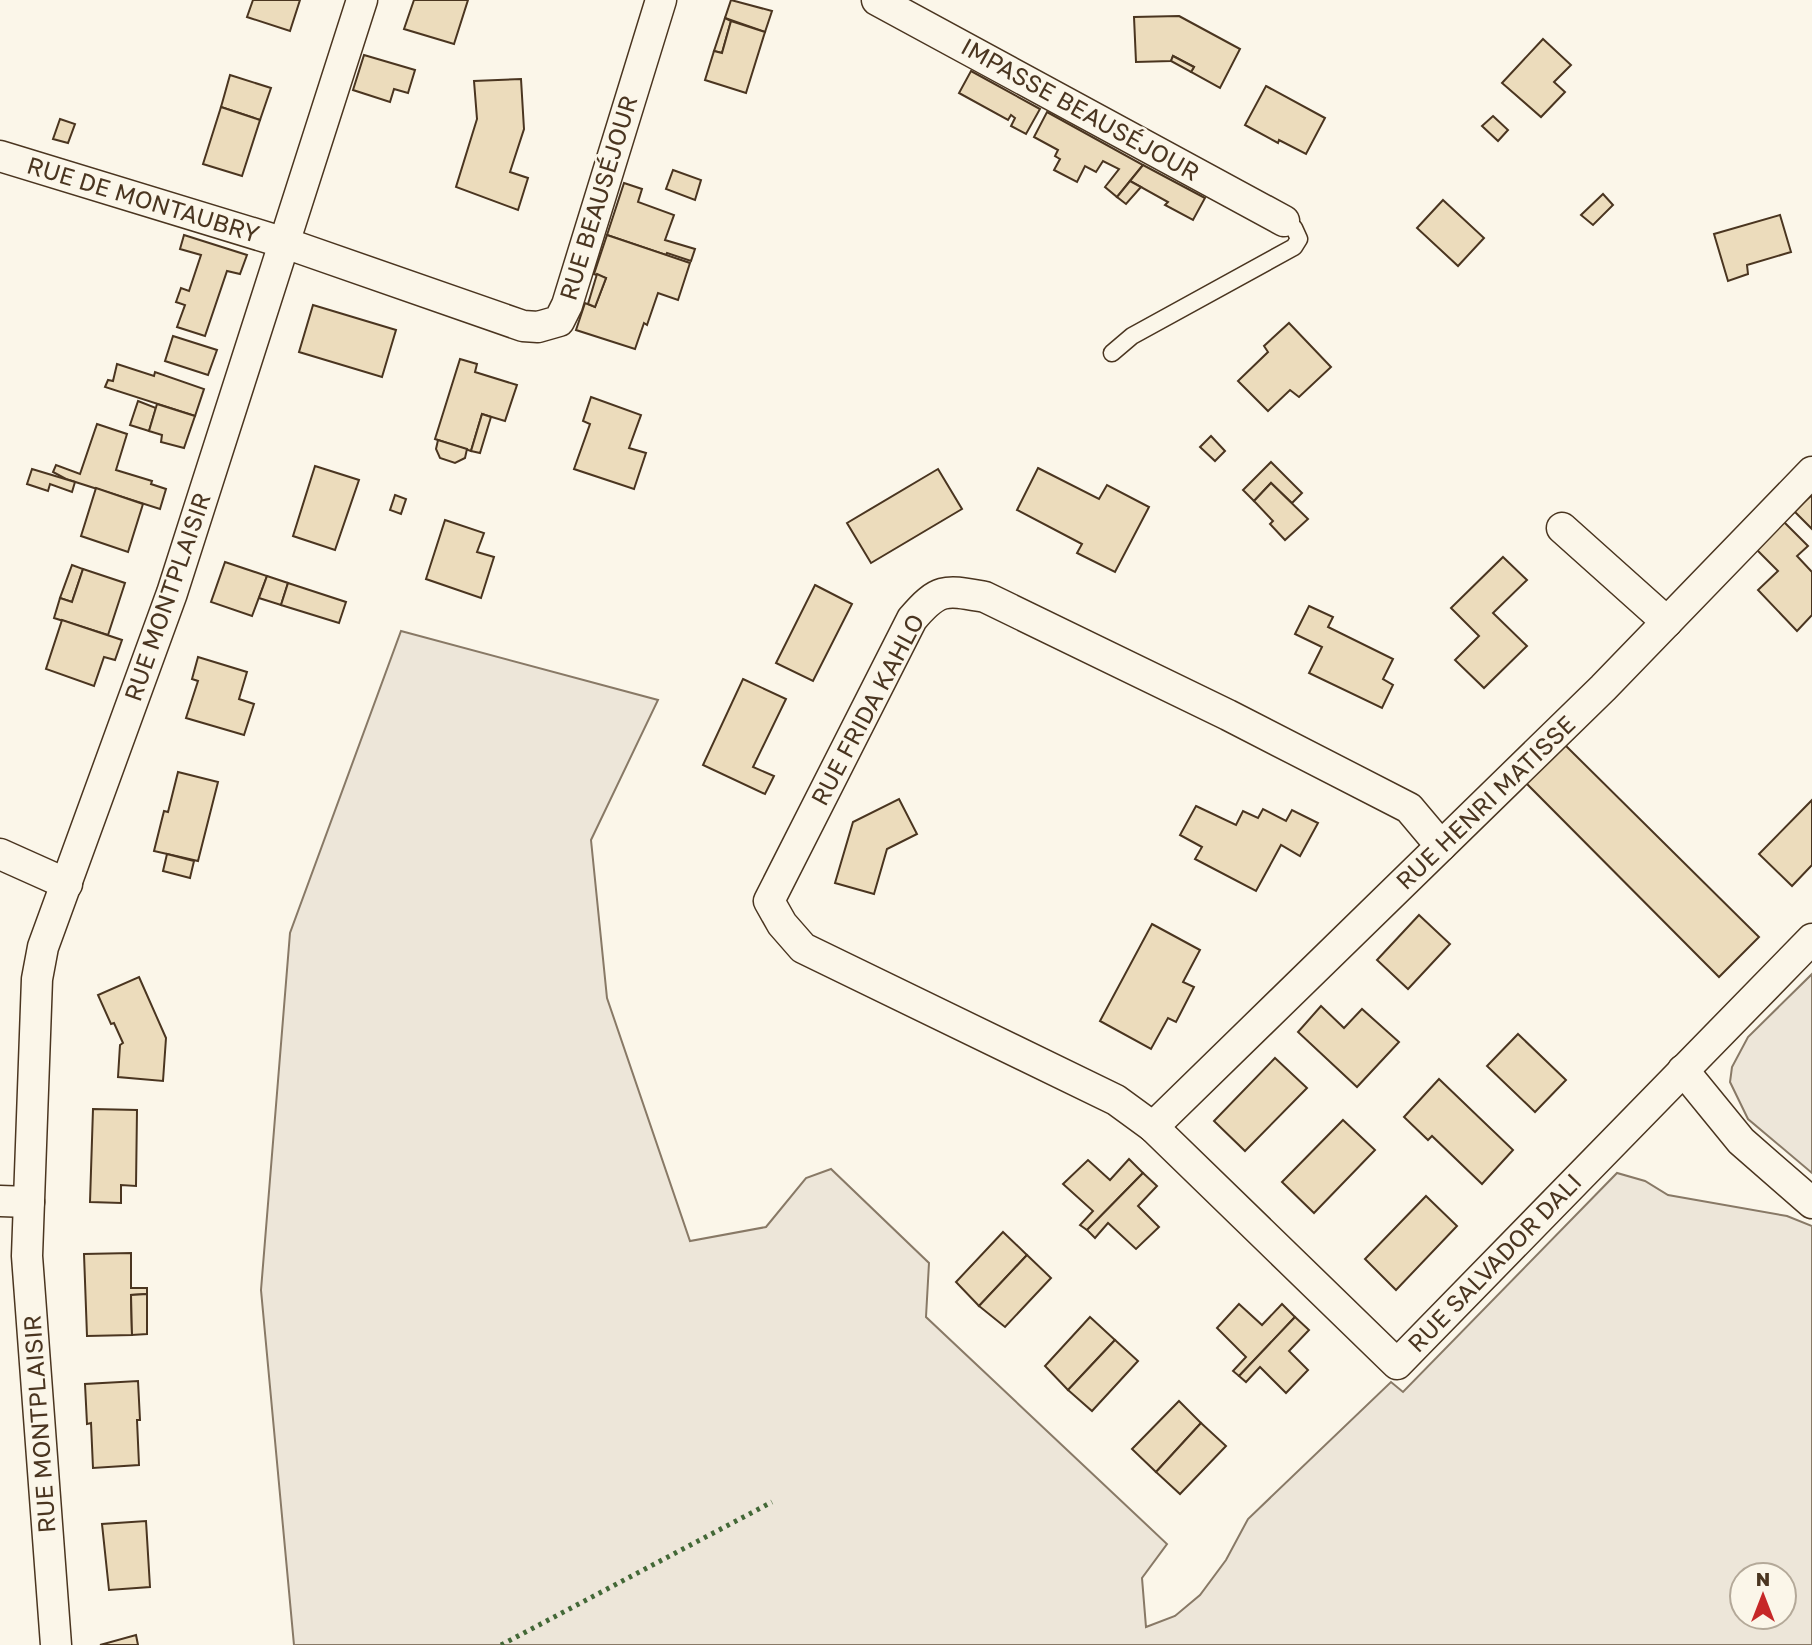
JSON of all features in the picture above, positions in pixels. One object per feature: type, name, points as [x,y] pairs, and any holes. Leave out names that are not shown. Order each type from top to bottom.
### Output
[{"type":"street","name":"RUE MONTPLAISIR","points":[[56,1645],[27,1256],[14,1201],[37,979],[43,947],[172,593],[362,0]]},
{"type":"street","name":"RUE BEAUSÉJOUR","points":[[285,243],[523,326],[538,327],[559,321],[662,0]]},
{"type":"street","name":"IMPASSE BEAUSÉJOUR","points":[[877,0],[1284,221]]},
{"type":"street","name":"RUE DE MONTAUBRY","points":[[0,156],[285,243]]},
{"type":"street","name":"RUE HENRI MATISSE","points":[[1153,1127],[1603,688],[1812,472]]},
{"type":"street","points":[[1562,528],[1667,622]]},
{"type":"street","name":"RUE FRIDA KAHLO","points":[[1153,1127],[1116,1100],[803,948],[782,924],[769,901],[912,619],[925,604],[948,591],[985,597],[1228,715],[1409,808],[1441,846]]},
{"type":"street","points":[[0,854],[67,884]]},
{"type":"street","points":[[1812,939],[1683,1070],[1741,1141],[1812,1203]]},
{"type":"street","name":"RUE SALVADOR DALI","points":[[1153,1127],[1397,1364],[1683,1070]]},
{"type":"lane","points":[[1112,353],[1132,336],[1294,247],[1298,239],[1294,228],[1284,221]]},
{"type":"shaded area","points":[[401,631],[658,700],[591,840],[607,998],[690,1241],[766,1227],[806,1178],[831,1169],[929,1263],[926,1317],[1167,1544],[1142,1578],[1146,1627],[1175,1616],[1200,1595],[1226,1560],[1248,1519],[1391,1382],[1403,1392],[1617,1173],[1645,1181],[1668,1195],[1787,1216],[1812,1226],[1812,1645],[294,1645],[261,1290],[290,933]]},
{"type":"shaded area","points":[[1812,974],[1812,1173],[1748,1119],[1730,1082],[1732,1067],[1748,1037]]},
{"type":"building","points":[[253,0],[300,0],[290,31],[247,17]]},
{"type":"building","points":[[414,0],[468,0],[454,44],[404,29]]},
{"type":"building","points":[[731,0],[772,11],[765,32],[725,18]]},
{"type":"building","points":[[1179,16],[1240,49],[1220,88],[1191,72],[1194,67],[1173,56],[1171,61],[1136,62],[1134,17]]},
{"type":"building","points":[[725,18],[731,21],[722,53],[714,51]]},
{"type":"building","points":[[731,21],[765,32],[746,93],[705,80],[714,51],[722,53]]},
{"type":"building","points":[[1543,39],[1571,65],[1554,82],[1565,92],[1541,117],[1502,83]]},
{"type":"building","points":[[364,55],[415,70],[408,93],[394,89],[390,102],[353,90]]},
{"type":"building","points":[[1173,56],[1194,67],[1191,72],[1171,61]]},
{"type":"building","points":[[971,71],[1040,109],[1026,134],[1011,126],[1015,118],[1011,115],[1008,120],[959,93]]},
{"type":"building","points":[[230,75],[271,88],[260,120],[221,107]]},
{"type":"building","points":[[521,79],[524,129],[510,172],[528,178],[518,210],[456,187],[477,119],[474,81]]},
{"type":"building","points":[[1266,86],[1325,118],[1306,154],[1245,125]]},
{"type":"building","points":[[221,107],[260,120],[242,176],[203,164]]},
{"type":"building","points":[[1047,112],[1143,165],[1117,197],[1105,187],[1119,169],[1103,161],[1096,172],[1085,166],[1077,182],[1054,170],[1060,159],[1055,156],[1058,150],[1034,137]]},
{"type":"building","points":[[1493,116],[1508,130],[1498,141],[1482,126]]},
{"type":"building","points":[[60,119],[75,124],[68,143],[53,139]]},
{"type":"building","points":[[1143,165],[1205,198],[1193,220],[1165,205],[1168,202],[1130,181]]},
{"type":"building","points":[[673,170],[701,180],[695,200],[666,189]]},
{"type":"building","points":[[1130,181],[1141,187],[1126,204],[1117,197]]},
{"type":"building","points":[[624,183],[642,189],[638,202],[674,215],[665,240],[695,249],[691,261],[607,235]]},
{"type":"building","points":[[1603,194],[1613,205],[1593,225],[1581,215]]},
{"type":"building","points":[[1443,200],[1484,238],[1458,266],[1417,228]]},
{"type":"building","points":[[1780,215],[1791,252],[1747,265],[1748,274],[1728,281],[1714,234]]},
{"type":"building","points":[[184,235],[247,255],[240,274],[227,271],[205,336],[177,327],[185,305],[176,302],[181,288],[189,291],[201,255],[180,249]]},
{"type":"building","points":[[607,235],[690,263],[678,300],[658,293],[635,349],[576,330],[585,303],[595,307],[606,278],[594,274]]},
{"type":"building","points":[[597,274],[606,278],[595,307],[588,304]]},
{"type":"building","points":[[313,305],[396,330],[382,377],[299,352]]},
{"type":"building","points":[[1289,323],[1331,367],[1299,397],[1290,390],[1268,411],[1238,381],[1268,352],[1264,346]]},
{"type":"building","points":[[173,336],[217,350],[208,375],[165,361]]},
{"type":"building","points":[[460,359],[477,364],[475,372],[517,385],[505,421],[482,414],[471,451],[435,439]]},
{"type":"building","points":[[117,364],[154,376],[155,372],[204,389],[195,416],[105,387],[108,380],[113,381]]},
{"type":"building","points":[[591,397],[641,415],[629,448],[646,453],[634,489],[574,469],[590,424],[583,421]]},
{"type":"building","points":[[138,401],[156,408],[149,431],[130,425]]},
{"type":"building","points":[[157,404],[195,416],[184,448],[161,442],[162,435],[149,431]]},
{"type":"building","points":[[482,414],[491,417],[480,453],[471,451]]},
{"type":"building","points":[[97,424],[127,434],[116,470],[152,481],[151,484],[166,489],[160,509],[66,479],[53,472],[56,465],[80,474]]},
{"type":"building","points":[[1211,436],[1225,451],[1215,461],[1200,447]]},
{"type":"building","points":[[438,440],[467,449],[465,458],[455,463],[440,458],[436,449]]},
{"type":"building","points":[[1271,462],[1302,493],[1292,503],[1271,483],[1254,501],[1243,490]]},
{"type":"building","points":[[315,466],[359,480],[335,550],[293,536]]},
{"type":"building","points":[[1038,468],[1099,499],[1107,485],[1149,507],[1115,572],[1077,553],[1082,544],[1017,510]]},
{"type":"building","points":[[32,469],[75,482],[72,492],[50,484],[48,491],[27,484]]},
{"type":"building","points":[[938,469],[962,509],[871,563],[847,523]]},
{"type":"building","points":[[1271,483],[1308,519],[1285,540],[1270,524],[1273,521],[1254,501]]},
{"type":"building","points":[[96,488],[143,504],[128,552],[81,536]]},
{"type":"building","points":[[395,495],[406,499],[401,514],[390,510]]},
{"type":"building","points":[[1812,495],[1812,529],[1794,511]]},
{"type":"building","points":[[445,520],[484,533],[477,552],[494,557],[481,598],[426,579]]},
{"type":"building","points":[[1783,521],[1808,546],[1797,556],[1812,572],[1812,615],[1797,631],[1758,590],[1778,571],[1756,549]]},
{"type":"building","points":[[1503,557],[1527,580],[1493,613],[1527,646],[1484,688],[1455,660],[1479,636],[1451,608]]},
{"type":"building","points":[[225,562],[267,576],[252,616],[211,602]]},
{"type":"building","points":[[72,565],[83,569],[72,602],[60,598]]},
{"type":"building","points":[[83,569],[125,583],[108,635],[54,618],[60,598],[72,602]]},
{"type":"building","points":[[267,576],[288,583],[281,605],[259,598]]},
{"type":"building","points":[[288,583],[346,602],[339,623],[281,605]]},
{"type":"building","points":[[815,585],[852,604],[813,681],[776,663]]},
{"type":"building","points":[[1309,606],[1333,617],[1328,627],[1393,659],[1383,679],[1393,685],[1382,708],[1309,673],[1322,647],[1295,634]]},
{"type":"building","points":[[62,620],[122,640],[115,660],[104,657],[94,686],[46,669]]},
{"type":"building","points":[[198,657],[247,672],[239,699],[254,704],[244,735],[186,718],[198,681],[192,679]]},
{"type":"building","points":[[743,679],[786,699],[753,767],[774,776],[765,794],[703,765]]},
{"type":"building","points":[[1562,742],[1759,937],[1719,977],[1523,780]]},
{"type":"building","points":[[178,772],[218,782],[198,861],[154,851]]},
{"type":"building","points":[[899,799],[917,834],[887,849],[874,894],[835,883],[853,822]]},
{"type":"building","points":[[1812,800],[1812,865],[1792,886],[1759,854]]},
{"type":"building","points":[[1196,806],[1236,825],[1243,811],[1258,818],[1263,809],[1286,821],[1292,810],[1318,823],[1300,856],[1281,845],[1256,891],[1195,859],[1202,847],[1180,835]]},
{"type":"building","points":[[167,854],[194,861],[190,878],[163,871]]},
{"type":"building","points":[[1419,915],[1450,944],[1408,989],[1377,960]]},
{"type":"building","points":[[1152,924],[1200,950],[1183,982],[1194,987],[1176,1022],[1168,1018],[1151,1049],[1100,1021]]},
{"type":"building","points":[[139,977],[166,1038],[163,1081],[118,1077],[120,1045],[123,1043],[98,995]]},
{"type":"building","points":[[1321,1006],[1344,1028],[1362,1009],[1399,1042],[1357,1087],[1298,1032]]},
{"type":"building","points":[[1518,1034],[1566,1080],[1535,1112],[1487,1066]]},
{"type":"building","points":[[1275,1058],[1307,1088],[1245,1151],[1214,1121]]},
{"type":"building","points":[[1439,1079],[1513,1150],[1482,1184],[1432,1136],[1428,1140],[1404,1117]]},
{"type":"building","points":[[93,1109],[137,1110],[136,1186],[121,1185],[121,1203],[90,1202]]},
{"type":"building","points":[[1343,1120],[1375,1150],[1314,1213],[1282,1182]]},
{"type":"building","points":[[1129,1159],[1143,1173],[1087,1230],[1080,1225],[1093,1211],[1063,1184],[1088,1160],[1110,1180]]},
{"type":"building","points":[[1143,1173],[1157,1186],[1138,1206],[1159,1227],[1136,1249],[1108,1223],[1095,1238],[1087,1230]]},
{"type":"building","points":[[1426,1196],[1457,1226],[1396,1290],[1365,1259]]},
{"type":"building","points":[[1003,1232],[1027,1255],[979,1306],[956,1282]]},
{"type":"building","points":[[131,1253],[131,1288],[147,1288],[147,1294],[131,1295],[132,1335],[87,1336],[84,1254]]},
{"type":"building","points":[[1027,1255],[1051,1278],[1005,1327],[979,1306]]},
{"type":"building","points":[[147,1294],[147,1334],[132,1335],[131,1295]]},
{"type":"building","points":[[1239,1304],[1262,1325],[1282,1304],[1295,1317],[1239,1376],[1233,1371],[1246,1357],[1217,1328]]},
{"type":"building","points":[[1090,1317],[1115,1340],[1068,1390],[1045,1366]]},
{"type":"building","points":[[1295,1317],[1309,1330],[1289,1351],[1308,1370],[1286,1393],[1260,1367],[1246,1382],[1239,1376]]},
{"type":"building","points":[[1115,1340],[1138,1361],[1092,1411],[1068,1390]]},
{"type":"building","points":[[138,1381],[139,1465],[93,1468],[91,1423],[87,1424],[85,1384]]},
{"type":"building","points":[[1179,1401],[1201,1423],[1156,1472],[1132,1449]]},
{"type":"building","points":[[1201,1423],[1226,1446],[1180,1494],[1156,1472]]},
{"type":"building","points":[[146,1521],[150,1587],[109,1590],[102,1524]]},
{"type":"building","points":[[136,1635],[138,1645],[100,1645]]},
{"type":"hedge","points":[[501,1645],[772,1502]]}]
